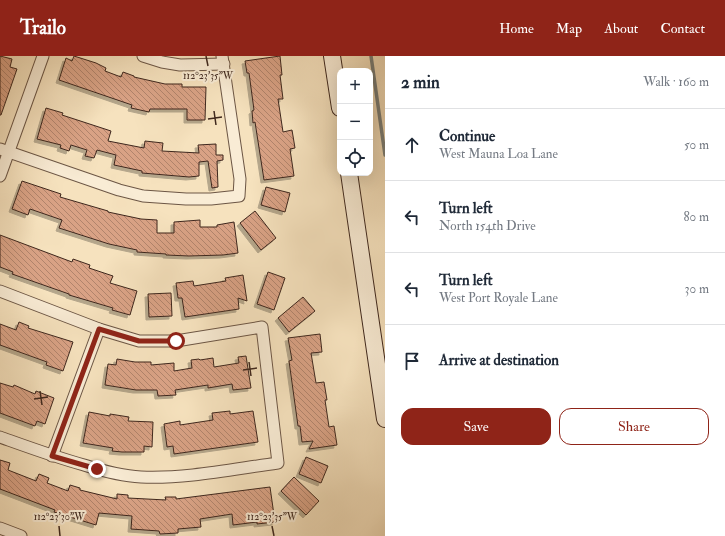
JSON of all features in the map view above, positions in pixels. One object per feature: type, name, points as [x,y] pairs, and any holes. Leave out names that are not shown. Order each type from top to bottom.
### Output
[{"type":"main road","points":[[332,56],[339,104]]},
{"type":"main road","points":[[349,176],[385,419]]},
{"type":"street","points":[[0,176],[4,151],[43,56]]},
{"type":"street","points":[[4,151],[119,190],[142,196],[186,199],[211,199],[239,196],[240,179],[223,60],[180,65],[162,62],[143,56]]},
{"type":"street","points":[[0,291],[99,329],[139,341],[176,341],[262,327],[278,463],[205,473],[141,477],[119,474],[52,456],[0,437]]},
{"type":"street","points":[[52,456],[99,329]]},
{"type":"street","points":[[0,528],[21,536]]},
{"type":"building","points":[[0,56],[12,59],[10,67],[17,69],[1,115],[0,115]]},
{"type":"building","points":[[74,56],[96,63],[106,68],[105,71],[121,77],[123,72],[134,77],[165,84],[182,84],[182,87],[206,87],[205,120],[187,120],[187,109],[150,109],[149,112],[131,108],[132,105],[59,80],[66,58],[72,61]]},
{"type":"building","points":[[280,56],[282,75],[280,75],[283,99],[278,99],[283,132],[292,130],[295,148],[290,149],[294,176],[264,180],[255,122],[253,123],[252,111],[254,110],[249,73],[247,73],[245,61]]},
{"type":"building","points":[[46,108],[63,113],[62,115],[111,131],[108,141],[144,148],[145,141],[163,143],[162,151],[199,153],[198,145],[216,144],[216,155],[223,155],[223,160],[217,161],[218,187],[212,188],[208,161],[199,162],[199,176],[189,177],[142,173],[142,171],[114,165],[116,155],[97,150],[94,158],[85,156],[87,150],[71,145],[69,151],[60,148],[61,145],[37,139]]},
{"type":"building","points":[[22,181],[61,194],[60,197],[108,212],[141,219],[157,220],[157,233],[174,233],[174,222],[200,220],[200,227],[217,227],[217,225],[234,222],[238,253],[189,256],[137,252],[137,250],[109,244],[59,228],[62,220],[30,209],[28,215],[12,209]]},
{"type":"building","points":[[266,187],[290,193],[285,212],[261,205]]},
{"type":"building","points":[[255,211],[276,238],[261,250],[240,223]]},
{"type":"building","points":[[0,235],[72,262],[73,259],[90,265],[89,268],[113,276],[110,283],[137,291],[130,315],[12,274],[13,272],[0,267]]},
{"type":"building","points":[[268,272],[285,278],[274,310],[257,304]]},
{"type":"building","points":[[243,275],[247,301],[238,298],[239,309],[185,317],[182,298],[178,298],[176,283],[193,281],[194,286],[226,281],[225,278]]},
{"type":"building","points":[[171,293],[172,316],[149,317],[148,294]]},
{"type":"building","points":[[303,297],[315,311],[289,332],[278,318]]},
{"type":"building","points":[[19,322],[29,326],[28,328],[73,342],[63,371],[46,365],[47,362],[0,345],[0,324],[16,330]]},
{"type":"building","points":[[320,334],[322,352],[311,353],[316,383],[324,382],[329,427],[334,426],[337,445],[309,449],[313,441],[302,442],[300,426],[298,426],[289,361],[292,360],[288,338]]},
{"type":"building","points":[[246,356],[251,388],[233,390],[232,384],[208,388],[208,385],[175,390],[176,395],[158,396],[157,390],[136,390],[105,385],[108,364],[116,365],[117,359],[135,362],[151,362],[151,365],[174,363],[174,371],[192,368],[191,360],[213,358],[214,367],[239,363],[238,357]]},
{"type":"building","points":[[0,383],[13,387],[14,385],[35,394],[36,391],[54,398],[45,424],[37,421],[35,426],[0,413]]},
{"type":"building","points":[[230,411],[230,414],[253,411],[258,442],[174,454],[173,446],[167,447],[164,424],[180,421],[180,425],[213,420],[212,413]]},
{"type":"building","points":[[89,412],[110,416],[110,414],[129,417],[128,421],[153,422],[152,447],[144,446],[144,452],[122,452],[112,451],[113,448],[83,443]]},
{"type":"building","points":[[306,457],[328,466],[321,483],[299,474]]},
{"type":"building","points":[[0,460],[10,463],[8,470],[36,481],[39,474],[49,478],[47,483],[68,491],[70,485],[80,488],[80,490],[117,499],[117,494],[128,495],[128,498],[166,500],[165,497],[176,497],[176,499],[270,487],[275,522],[257,524],[257,522],[233,525],[232,514],[200,519],[201,527],[178,529],[178,533],[160,534],[159,531],[131,529],[132,516],[99,513],[96,525],[54,512],[55,510],[0,489]]},
{"type":"building","points":[[294,477],[319,501],[306,515],[281,491]]},
{"type":"waterway","points":[[371,56],[385,155]]},
{"type":"route","points":[[97,469],[52,456],[99,329],[139,341],[176,341]]}]
